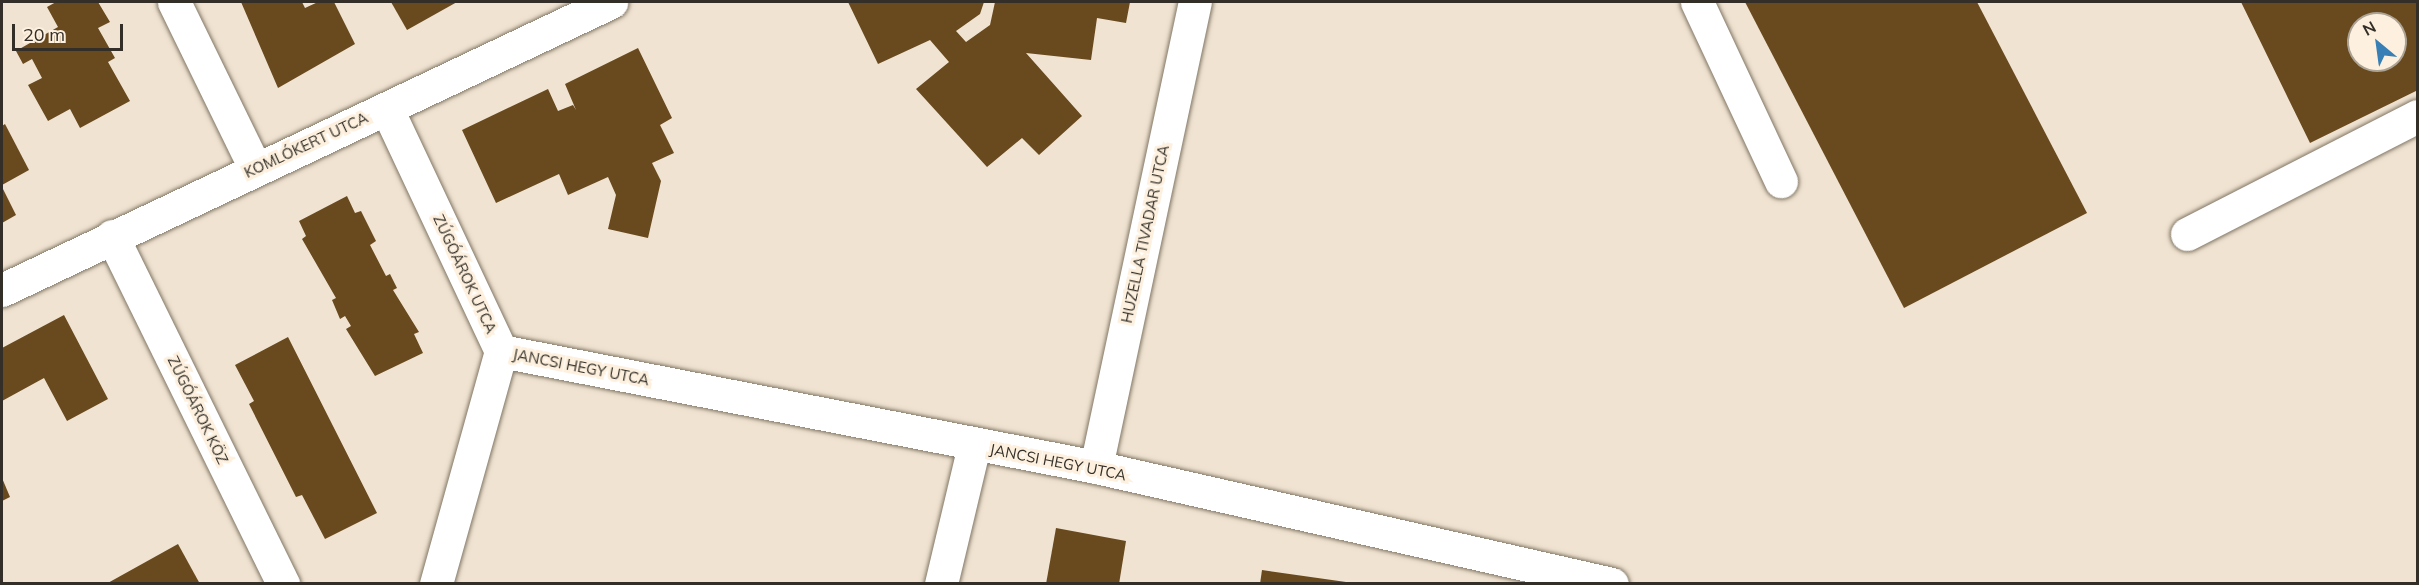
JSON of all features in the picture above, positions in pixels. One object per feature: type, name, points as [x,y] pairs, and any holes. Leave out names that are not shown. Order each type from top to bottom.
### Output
[{"type":"street","points":[[174,2],[255,168]]},
{"type":"street","name":"KOMLÓKERT UTCA","points":[[2,290],[255,168],[387,109],[611,2]]},
{"type":"street","name":"HUZELLA TIVADAR UTCA","points":[[1096,467],[1195,2]]},
{"type":"street","points":[[1697,2],[1781,181]]},
{"type":"street","name":"ZÚGÓÁROK UTCA","points":[[387,109],[501,351],[436,584]]},
{"type":"street","points":[[2187,234],[2418,116]]},
{"type":"street","name":"ZÚGÓÁROK KÖZ","points":[[112,236],[283,584]]},
{"type":"street","name":"JANCSI HEGY UTCA","points":[[501,351],[974,446],[1096,467],[1481,570],[1612,584]]},
{"type":"street","points":[[941,584],[974,446]]},
{"type":"building","points":[[56,2],[98,2],[110,22],[98,28],[115,58],[108,62],[130,101],[80,128],[70,109],[48,121],[28,85],[42,78],[32,59],[23,64],[16,51],[58,27],[47,7]]},
{"type":"building","points":[[241,2],[302,2],[305,8],[318,2],[334,2],[355,44],[278,88]]},
{"type":"building","points":[[391,2],[457,2],[407,30]]},
{"type":"building","points":[[848,2],[984,2],[980,14],[956,31],[966,42],[990,25],[995,2],[1130,2],[1126,23],[1097,18],[1091,60],[1026,53],[1082,116],[1039,155],[1022,138],[987,167],[916,89],[949,62],[930,40],[878,64]]},
{"type":"building","points":[[1745,2],[1977,2],[2087,213],[1904,308]]},
{"type":"building","points":[[2241,2],[2418,2],[2418,90],[2310,143]]},
{"type":"building","points":[[638,48],[672,118],[660,125],[674,153],[652,163],[661,181],[648,238],[608,229],[616,195],[608,177],[568,195],[559,174],[496,203],[462,130],[548,89],[558,111],[573,105],[576,110],[565,84]]},
{"type":"building","points":[[5,124],[29,170],[2,185],[2,126]]},
{"type":"building","points":[[2,187],[16,215],[2,223]]},
{"type":"building","points":[[347,196],[355,213],[361,211],[376,241],[370,245],[386,276],[390,274],[397,288],[393,290],[419,332],[414,334],[423,353],[375,376],[346,329],[351,326],[345,316],[340,319],[332,300],[336,298],[302,239],[306,236],[299,221]]},
{"type":"building","points":[[64,315],[108,399],[67,421],[44,378],[2,401],[2,348]]},
{"type":"building","points":[[288,337],[377,513],[325,539],[302,495],[296,497],[249,404],[254,401],[235,365]]},
{"type":"building","points":[[2,478],[10,497],[2,501]]},
{"type":"building","points":[[1056,528],[1126,541],[1119,584],[1046,584]]},
{"type":"building","points":[[178,544],[200,584],[106,584]]},
{"type":"building","points":[[1262,570],[1346,582],[1346,584],[1260,584]]}]
